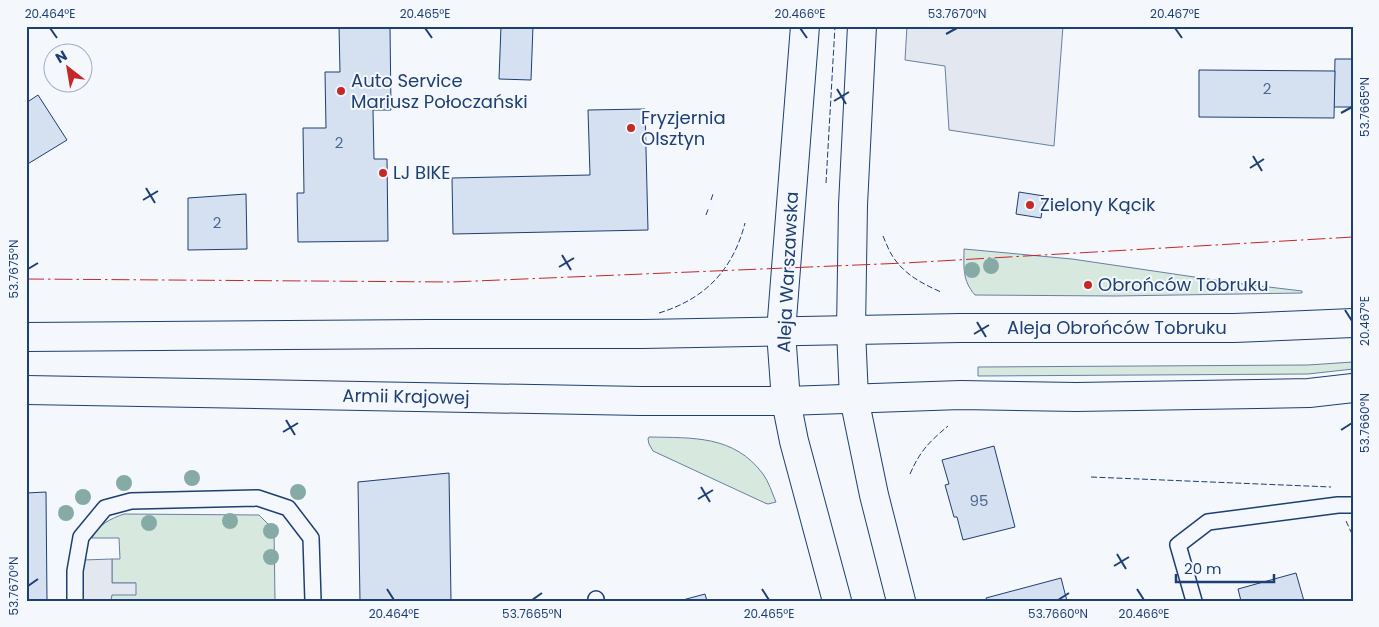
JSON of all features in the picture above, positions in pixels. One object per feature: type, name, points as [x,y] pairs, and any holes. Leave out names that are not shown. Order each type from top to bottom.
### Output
[{"type":"main road","name":"Aleja Warszawska","points":[[805,26],[781,332],[786,401],[794,441],[837,601]]},
{"type":"main road","points":[[862,26],[853,205],[851,330],[854,398],[874,494],[901,601]]},
{"type":"main road","name":"Aleja Obrońców Tobruku","points":[[781,332],[960,328],[1234,328],[1353,322]]},
{"type":"main road","points":[[26,337],[781,332]]},
{"type":"main road","points":[[854,398],[961,395],[1105,397],[1309,392],[1353,388]]},
{"type":"main road","name":"Armii Krajowej","points":[[26,390],[641,401],[786,401],[854,398]]},
{"type":"lane","points":[[75,601],[75,571],[81,537],[105,508],[131,501],[258,498],[288,508],[312,538],[313,601]]},
{"type":"lane","points":[[1194,601],[1178,546],[1208,522],[1346,505]]},
{"type":"shaded area","points":[[907,26],[1063,26],[1054,146],[949,130],[945,66],[905,60]]},
{"type":"shaded area","points":[[964,249],[1072,259],[1302,291],[1302,293],[1115,296],[975,295],[966,279]]},
{"type":"shaded area","points":[[1353,362],[1353,369],[1308,374],[978,376],[978,367],[1308,365]]},
{"type":"shaded area","points":[[649,437],[697,439],[726,445],[752,461],[769,484],[776,502],[765,503],[653,451],[649,444]]},
{"type":"shaded area","points":[[124,514],[259,515],[274,530],[275,601],[111,601],[111,595],[136,583],[112,583],[112,559],[120,559],[119,538],[92,538],[101,526]]},
{"type":"shaded area","points":[[112,559],[112,583],[136,583],[136,595],[112,595],[111,601],[83,601],[83,560]]},
{"type":"building","points":[[339,26],[390,26],[391,110],[373,110],[374,159],[387,159],[388,241],[298,242],[297,193],[304,193],[303,128],[326,128],[325,72],[340,72]]},
{"type":"building","points":[[501,26],[533,26],[531,80],[499,79]]},
{"type":"building","points":[[1335,59],[1353,59],[1353,107],[1334,107]]},
{"type":"building","points":[[1199,70],[1335,71],[1334,118],[1199,117]]},
{"type":"building","points":[[38,95],[67,140],[26,165],[26,103]]},
{"type":"building","points":[[645,109],[648,230],[453,234],[452,178],[590,175],[588,110]]},
{"type":"building","name":"Zielony Kącik","points":[[1019,192],[1044,196],[1041,218],[1016,214]]},
{"type":"building","points":[[246,194],[247,249],[188,250],[188,198]]},
{"type":"building","points":[[994,446],[1015,527],[963,540],[945,485],[949,484],[942,460]]},
{"type":"building","points":[[449,473],[451,601],[360,601],[358,482]]},
{"type":"building","points":[[46,492],[47,601],[26,601],[26,493]]},
{"type":"building","points":[[1296,573],[1304,601],[1241,601],[1238,589]]},
{"type":"building","points":[[1061,578],[1067,601],[987,601],[986,598]]},
{"type":"building","points":[[705,594],[707,601],[679,601]]},
{"type":"fence","points":[[826,183],[835,26]]},
{"type":"fence","points":[[711,200],[713,194]]},
{"type":"fence","points":[[706,215],[709,207]]},
{"type":"fence","points":[[659,313],[690,300],[715,280],[733,255],[745,223]]},
{"type":"fence","points":[[883,236],[892,255],[903,269],[921,282],[941,292]]},
{"type":"fence","points":[[910,474],[917,459],[926,447],[948,426]]},
{"type":"fence","points":[[1091,477],[1331,487]]},
{"type":"fence","points":[[1346,521],[1353,536]]},
{"type":"power","points":[[26,279],[452,282],[905,263],[1353,237]]},
{"type":"place","name":"Auto Service Mariusz Połoczański","points":[[341,91]]},
{"type":"place","name":"Fryzjernia Olsztyn","points":[[631,128]]},
{"type":"place","name":"LJ BIKE","points":[[383,173]]},
{"type":"place","name":"Zielony Kącik","points":[[1030,205]]},
{"type":"place","name":"Obrońców Tobruku","points":[[1088,285]]}]
